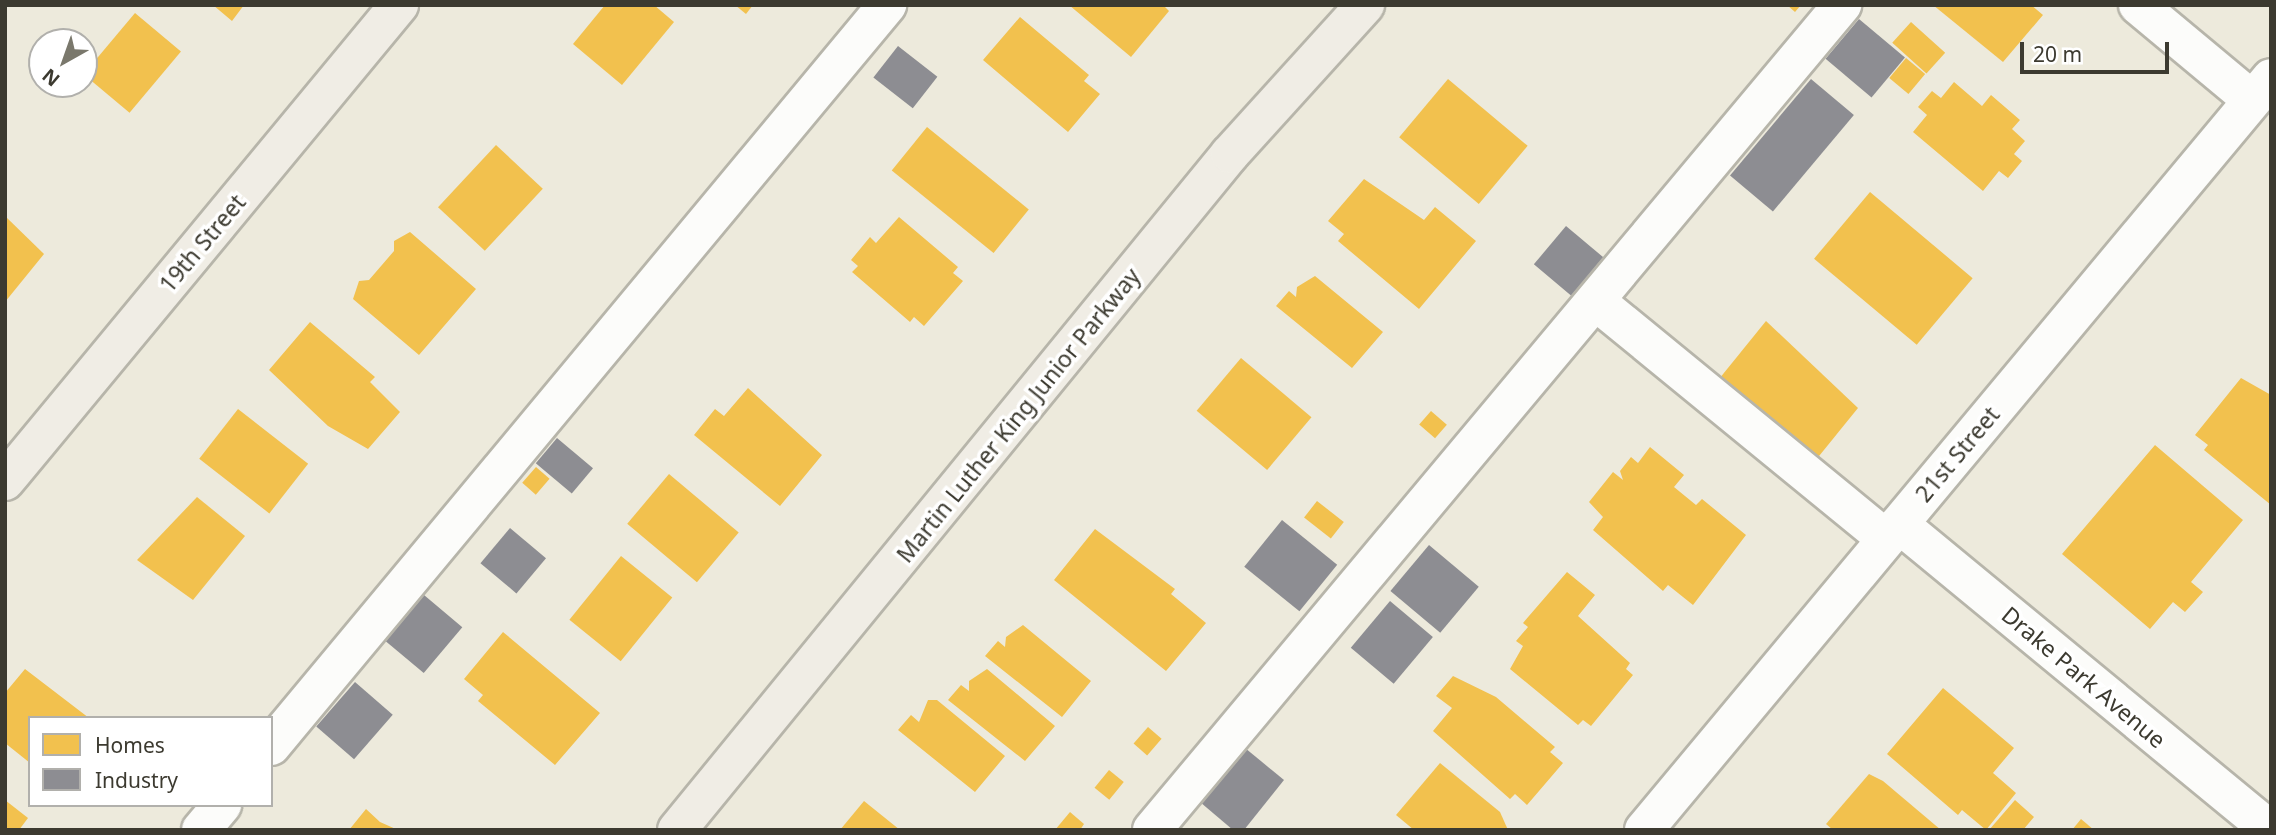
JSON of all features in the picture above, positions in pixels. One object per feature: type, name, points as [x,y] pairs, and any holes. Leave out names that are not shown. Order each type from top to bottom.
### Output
[{"type":"main road","name":"19th Street","points":[[5,481],[399,5]]},
{"type":"main road","name":"Martin Luther King Junior Parkway","points":[[677,830],[1230,154],[1365,5]]},
{"type":"street","points":[[273,744],[887,5]]},
{"type":"street","points":[[1152,830],[1598,303],[1842,5]]},
{"type":"street","points":[[2138,5],[2261,89]]},
{"type":"street","name":"21st Street","points":[[1644,830],[2261,89]]},
{"type":"street","name":"Drake Park Avenue","points":[[1598,303],[2270,830]]},
{"type":"street","points":[[201,830],[220,807]]},
{"type":"building: Homes","points":[[213,5],[244,5],[232,21]]},
{"type":"building: Homes","points":[[605,5],[654,5],[674,22],[622,85],[573,44]]},
{"type":"building: Homes","points":[[735,5],[753,5],[746,14]]},
{"type":"building: Homes","points":[[1069,5],[1163,5],[1169,11],[1131,57]]},
{"type":"building: Homes","points":[[1787,5],[1801,5],[1795,12]]},
{"type":"building: Homes","points":[[1933,5],[2031,5],[2043,15],[2003,62]]},
{"type":"building: Homes","points":[[135,13],[181,52],[130,113],[98,86],[98,57]]},
{"type":"building: Homes","points":[[1020,17],[1089,75],[1084,81],[1100,94],[1068,132],[983,60]]},
{"type":"building: Homes","points":[[1911,22],[1945,53],[1926,74],[1892,43]]},
{"type":"building: Homes","points":[[1906,58],[1925,74],[1908,94],[1889,78]]},
{"type":"building: Homes","points":[[1448,79],[1528,146],[1479,204],[1399,137]]},
{"type":"building: Homes","points":[[1954,82],[1982,106],[1991,95],[2020,120],[2012,129],[2025,141],[2014,154],[2022,161],[2008,178],[1999,171],[1983,191],[1913,132],[1927,115],[1918,107],[1932,91],[1941,98]]},
{"type":"building: Homes","points":[[927,127],[1029,209],[994,253],[892,171]]},
{"type":"building: Homes","points":[[496,145],[543,189],[485,251],[438,207]]},
{"type":"building: Homes","points":[[1364,179],[1424,220],[1435,207],[1476,241],[1419,309],[1338,241],[1344,234],[1328,221]]},
{"type":"building: Homes","points":[[1870,192],[1973,278],[1917,345],[1814,259]]},
{"type":"building: Homes","points":[[5,216],[44,254],[5,302]]},
{"type":"building: Homes","points":[[899,217],[958,267],[953,273],[963,281],[924,326],[914,317],[910,322],[852,272],[858,266],[851,260],[870,237],[876,243]]},
{"type":"building: Homes","points":[[410,232],[476,289],[419,355],[353,299],[359,281],[369,280],[394,251],[394,241]]},
{"type":"building: Homes","points":[[1315,276],[1383,332],[1352,368],[1276,306],[1289,291],[1296,297],[1297,287]]},
{"type":"building: Homes","points":[[1766,321],[1858,408],[1815,461],[1715,384]]},
{"type":"building: Homes","points":[[310,322],[375,377],[370,382],[400,412],[368,449],[328,426],[269,370]]},
{"type":"building: Homes","points":[[1241,358],[1311,417],[1267,470],[1197,411]]},
{"type":"building: Homes","points":[[2241,378],[2271,395],[2271,505],[2204,450],[2208,445],[2195,435]]},
{"type":"building: Homes","points":[[748,388],[822,455],[780,506],[694,435],[715,409],[724,416]]},
{"type":"building: Homes","points":[[238,409],[308,464],[269,513],[199,459]]},
{"type":"building: Homes","points":[[1431,411],[1447,425],[1435,438],[1419,425]]},
{"type":"building: Homes","points":[[2155,445],[2243,520],[2191,582],[2203,592],[2185,612],[2173,602],[2150,629],[2062,554]]},
{"type":"building: Homes","points":[[1650,447],[1684,475],[1674,487],[1696,505],[1702,499],[1746,535],[1693,605],[1668,585],[1663,591],[1593,530],[1603,517],[1589,502],[1613,472],[1623,480],[1620,471],[1631,457],[1638,463]]},
{"type":"building: Homes","points":[[536,467],[550,479],[536,495],[522,483]]},
{"type":"building: Homes","points":[[669,474],[739,532],[697,582],[627,524]]},
{"type":"building: Homes","points":[[197,497],[245,536],[193,600],[137,560]]},
{"type":"building: Homes","points":[[1317,501],[1344,522],[1331,538],[1304,518]]},
{"type":"building: Homes","points":[[1095,529],[1175,589],[1171,594],[1206,623],[1166,671],[1054,580]]},
{"type":"building: Homes","points":[[621,556],[672,598],[621,661],[569,620]]},
{"type":"building: Homes","points":[[1567,572],[1595,595],[1578,616],[1630,663],[1626,669],[1633,675],[1591,726],[1583,720],[1578,725],[1510,669],[1523,646],[1516,641],[1528,627],[1523,623]]},
{"type":"building: Homes","points":[[1023,625],[1091,681],[1062,717],[985,656],[998,641],[1005,647],[1006,637]]},
{"type":"building: Homes","points":[[503,632],[600,713],[555,765],[478,701],[483,695],[464,679]]},
{"type":"building: Homes","points":[[25,669],[86,716],[28,716],[28,761],[5,743],[5,693]]},
{"type":"building: Homes","points":[[987,669],[1055,726],[1025,761],[948,700],[961,685],[969,691],[969,681]]},
{"type":"building: Homes","points":[[1453,676],[1496,697],[1555,747],[1550,752],[1563,763],[1527,805],[1515,794],[1510,799],[1433,731],[1452,708],[1436,696]]},
{"type":"building: Homes","points":[[1943,688],[2014,748],[1993,773],[2016,793],[1986,830],[1962,810],[1958,815],[1887,754]]},
{"type":"building: Homes","points":[[928,700],[937,700],[1005,756],[975,792],[898,730],[911,715],[919,722]]},
{"type":"building: Homes","points":[[1148,727],[1162,739],[1147,755],[1134,744]]},
{"type":"building: Homes","points":[[1440,763],[1500,812],[1508,830],[1414,830],[1396,815]]},
{"type":"building: Homes","points":[[1109,770],[1124,782],[1109,800],[1095,788]]},
{"type":"building: Homes","points":[[1869,774],[1883,781],[1941,830],[1833,830],[1826,824]]},
{"type":"building: Homes","points":[[5,800],[28,818],[19,830],[5,830]]},
{"type":"building: Homes","points":[[2015,800],[2034,817],[2023,830],[1989,830]]},
{"type":"building: Homes","points":[[864,801],[900,830],[840,830]]},
{"type":"building: Homes","points":[[366,809],[380,822],[398,830],[349,830]]},
{"type":"building: Homes","points":[[1070,812],[1084,824],[1080,830],[1055,830]]},
{"type":"building: Homes","points":[[2081,819],[2094,830],[2072,830]]},
{"type":"building: Industry","points":[[1859,19],[1905,58],[1872,97],[1826,59]]},
{"type":"building: Industry","points":[[898,46],[937,77],[913,108],[873,78]]},
{"type":"building: Industry","points":[[1811,79],[1854,115],[1773,212],[1730,176]]},
{"type":"building: Industry","points":[[1566,226],[1613,266],[1581,304],[1534,264]]},
{"type":"building: Industry","points":[[557,438],[593,468],[572,493],[536,463]]},
{"type":"building: Industry","points":[[1282,520],[1337,565],[1299,611],[1244,567]]},
{"type":"building: Industry","points":[[510,528],[546,558],[516,593],[480,563]]},
{"type":"building: Industry","points":[[1429,545],[1479,587],[1440,633],[1390,591]]},
{"type":"building: Industry","points":[[424,595],[462,627],[424,673],[385,641]]},
{"type":"building: Industry","points":[[1390,601],[1433,637],[1394,684],[1351,648]]},
{"type":"building: Industry","points":[[355,682],[393,715],[354,759],[316,727]]},
{"type":"building: Industry","points":[[1245,748],[1284,780],[1244,830],[1233,830],[1200,802]]}]
